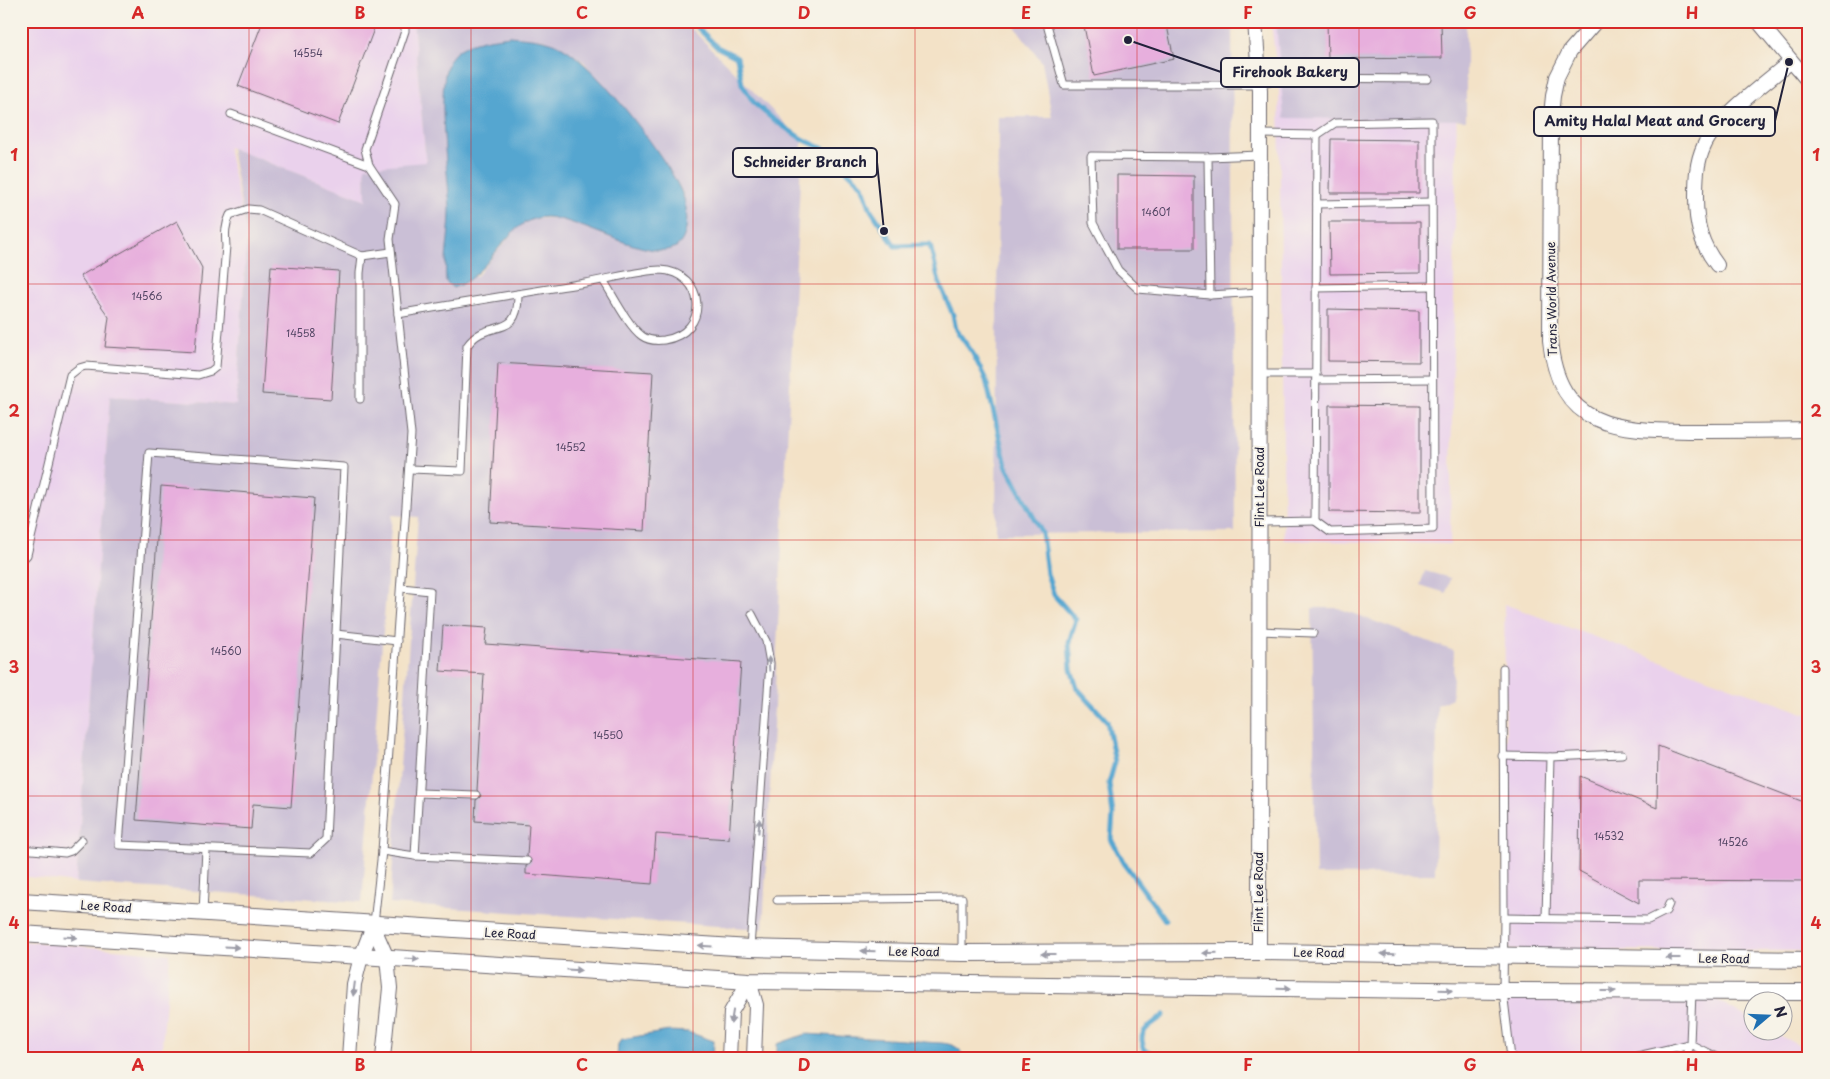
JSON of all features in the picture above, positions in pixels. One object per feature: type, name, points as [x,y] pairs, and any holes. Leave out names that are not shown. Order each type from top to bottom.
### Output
[{"type":"street","name":"Flint Lee Road","points":[[1255,21],[1260,85],[1259,952]]},
{"type":"street","name":"Trans World Avenue","points":[[1596,21],[1570,51],[1557,78],[1552,106],[1550,340],[1557,375],[1565,391],[1589,415],[1620,428],[1740,431],[1802,430],[1809,428]]},
{"type":"street","points":[[1758,21],[1809,82]]},
{"type":"street","points":[[1717,265],[1703,243],[1696,217],[1696,168],[1701,151],[1716,127],[1791,61]]},
{"type":"street","name":"Lee Road","points":[[21,901],[373,926],[750,948],[962,953],[1259,952],[1809,960]]},
{"type":"street","points":[[349,1058],[354,984],[373,926]]},
{"type":"street","points":[[373,926],[388,958],[390,988],[383,1058]]},
{"type":"street","points":[[21,934],[749,981],[1504,991],[1809,992]]},
{"type":"street","points":[[729,1058],[731,1012],[749,981]]},
{"type":"street","points":[[749,981],[756,1005],[754,1058]]},
{"type":"lane","points":[[373,926],[382,851],[402,588],[410,469],[410,424],[390,239],[395,204],[369,165],[366,150],[405,31],[406,21]]},
{"type":"lane","points":[[1046,21],[1064,85],[1260,85],[1283,78],[1428,79]]},
{"type":"lane","points":[[232,114],[369,165]]},
{"type":"lane","points":[[1260,134],[1317,135],[1335,123],[1432,121],[1432,529],[1330,532],[1316,521],[1260,522]]},
{"type":"lane","points":[[1316,521],[1317,135]]},
{"type":"lane","points":[[1260,155],[1091,156],[1092,223],[1118,270],[1138,289],[1210,295],[1260,292]]},
{"type":"lane","points":[[1208,156],[1210,295]]},
{"type":"lane","points":[[1316,204],[1432,202]]},
{"type":"lane","points":[[21,561],[27,555],[70,375],[74,371],[86,366],[198,375],[211,372],[216,367],[226,255],[226,222],[230,215],[248,209],[259,210],[362,256],[391,252]]},
{"type":"lane","points":[[360,399],[360,273],[362,256]]},
{"type":"lane","points":[[398,314],[660,270],[676,274],[685,279],[694,290],[697,301],[695,320],[683,333],[673,339],[655,342],[647,339],[635,328],[603,280]]},
{"type":"lane","points":[[1316,288],[1432,286]]},
{"type":"lane","points":[[410,469],[462,472],[467,346],[472,338],[513,321],[518,312],[518,294]]},
{"type":"lane","points":[[1260,374],[1432,379]]},
{"type":"lane","points":[[149,453],[344,467],[326,840],[311,853],[206,849],[119,845],[149,453]]},
{"type":"lane","points":[[402,588],[430,591],[415,856]]},
{"type":"lane","points":[[750,948],[770,663],[766,640],[752,614]]},
{"type":"lane","points":[[1260,631],[1313,633]]},
{"type":"lane","points":[[336,634],[398,641]]},
{"type":"lane","points":[[1503,668],[1503,956],[1504,991],[1511,1058]]},
{"type":"lane","points":[[1502,756],[1550,757],[1622,754]]},
{"type":"lane","points":[[1546,918],[1550,757]]},
{"type":"lane","points":[[419,793],[476,795]]},
{"type":"lane","points":[[21,849],[65,853],[71,851],[82,840]]},
{"type":"lane","points":[[203,913],[206,849]]},
{"type":"lane","points":[[382,851],[415,856],[527,861]]},
{"type":"lane","points":[[777,900],[962,898],[962,953]]},
{"type":"lane","points":[[1504,918],[1648,920],[1666,911],[1669,904]]},
{"type":"lane","points":[[1684,1058],[1690,1044],[1692,991]]},
{"type":"lane","points":[[1628,1058],[1690,1044],[1718,1058]]},
{"type":"shaded area","points":[[21,21],[413,21],[426,163],[365,167],[366,200],[228,147],[247,237],[236,405],[110,396],[76,883],[21,876]]},
{"type":"shaded area","points":[[413,21],[684,21],[802,141],[763,929],[390,904],[418,517],[392,515],[362,902],[76,883],[110,396],[236,405],[247,237],[231,148],[366,200],[365,167],[426,162]],"holes":[[[510,36],[543,39],[561,46],[584,62],[657,150],[683,193],[686,212],[637,246],[560,218],[531,219],[520,224],[476,277],[445,267],[450,241],[445,129],[445,76]]]},
{"type":"shaded area","points":[[1011,21],[1232,21],[1235,532],[996,534],[998,117],[1052,117],[1042,62]]},
{"type":"shaded area","points":[[1271,21],[1458,21],[1450,544],[1284,540],[1279,91]]},
{"type":"shaded area","points":[[1276,21],[1466,21],[1466,120],[1284,118]]},
{"type":"shaded area","points":[[1425,571],[1450,578],[1446,593],[1420,585]]},
{"type":"shaded area","points":[[1504,604],[1809,715],[1809,951],[1509,950]]},
{"type":"shaded area","points":[[1312,608],[1338,608],[1454,651],[1452,698],[1437,705],[1435,874],[1316,875]]},
{"type":"shaded area","points":[[21,941],[170,954],[161,1058],[21,1058]]},
{"type":"shaded area","points":[[1503,991],[1701,991],[1742,1014],[1742,1042],[1792,1042],[1809,1051],[1809,1058],[1511,1058]]},
{"type":"water","points":[[510,36],[543,40],[562,47],[592,72],[628,112],[673,175],[681,191],[687,220],[684,236],[676,247],[664,250],[649,249],[632,245],[559,219],[546,217],[532,219],[520,226],[509,236],[479,271],[467,281],[453,288],[446,282],[450,210],[443,108],[446,70],[451,58],[463,47],[478,41]]},
{"type":"water","points":[[669,1031],[688,1032],[714,1041],[713,1058],[617,1058],[618,1044],[622,1039]]},
{"type":"water","points":[[806,1034],[946,1044],[957,1047],[966,1058],[777,1058],[777,1044]]},
{"type":"building","points":[[263,21],[377,21],[338,124],[238,86]]},
{"type":"building","points":[[1083,21],[1166,21],[1174,59],[1094,76]]},
{"type":"building","points":[[1327,21],[1441,21],[1442,58],[1328,59]]},
{"type":"building","points":[[1331,139],[1419,140],[1419,193],[1330,193]]},
{"type":"building","points":[[1117,175],[1194,176],[1194,249],[1117,249]]},
{"type":"building","points":[[177,221],[202,268],[195,352],[105,347],[109,317],[80,276]]},
{"type":"building","points":[[1329,222],[1420,222],[1420,273],[1330,274]]},
{"type":"building","points":[[271,266],[339,271],[331,399],[262,394]]},
{"type":"building","points":[[1328,309],[1419,311],[1419,362],[1328,361]]},
{"type":"building","points":[[498,363],[653,372],[644,531],[490,522]]},
{"type":"building","points":[[1329,405],[1420,406],[1420,513],[1329,512]]},
{"type":"building","points":[[161,486],[314,498],[291,807],[253,804],[251,829],[136,820]]},
{"type":"building","points":[[443,625],[487,628],[485,644],[741,662],[729,839],[656,834],[652,884],[526,874],[526,866],[532,862],[527,856],[529,825],[475,821],[476,800],[481,796],[477,790],[484,674],[440,671]]},
{"type":"building","points":[[1658,746],[1809,804],[1809,881],[1639,880],[1639,903],[1579,871],[1580,776],[1657,808]]},
{"type":"waterway","points":[[691,21],[717,47],[737,57],[742,84],[754,103],[774,120],[802,139],[824,149],[862,185],[871,210],[895,246],[930,245],[939,282],[953,315],[956,330],[972,352],[986,380],[1006,465],[1042,533],[1047,574],[1054,595],[1076,620],[1069,642],[1071,669],[1077,688],[1107,721],[1115,762],[1109,783],[1113,815],[1111,839],[1124,863],[1165,920]]},
{"type":"waterway","points":[[1162,1058],[1145,1050],[1142,1038],[1146,1029],[1164,1015]]},
{"type":"place","name":"Firehook Bakery","points":[[1128,40]]},
{"type":"place","name":"Amity Halal Meat and Grocery","points":[[1789,62]]},
{"type":"place","name":"Schneider Branch","points":[[884,231]]}]
